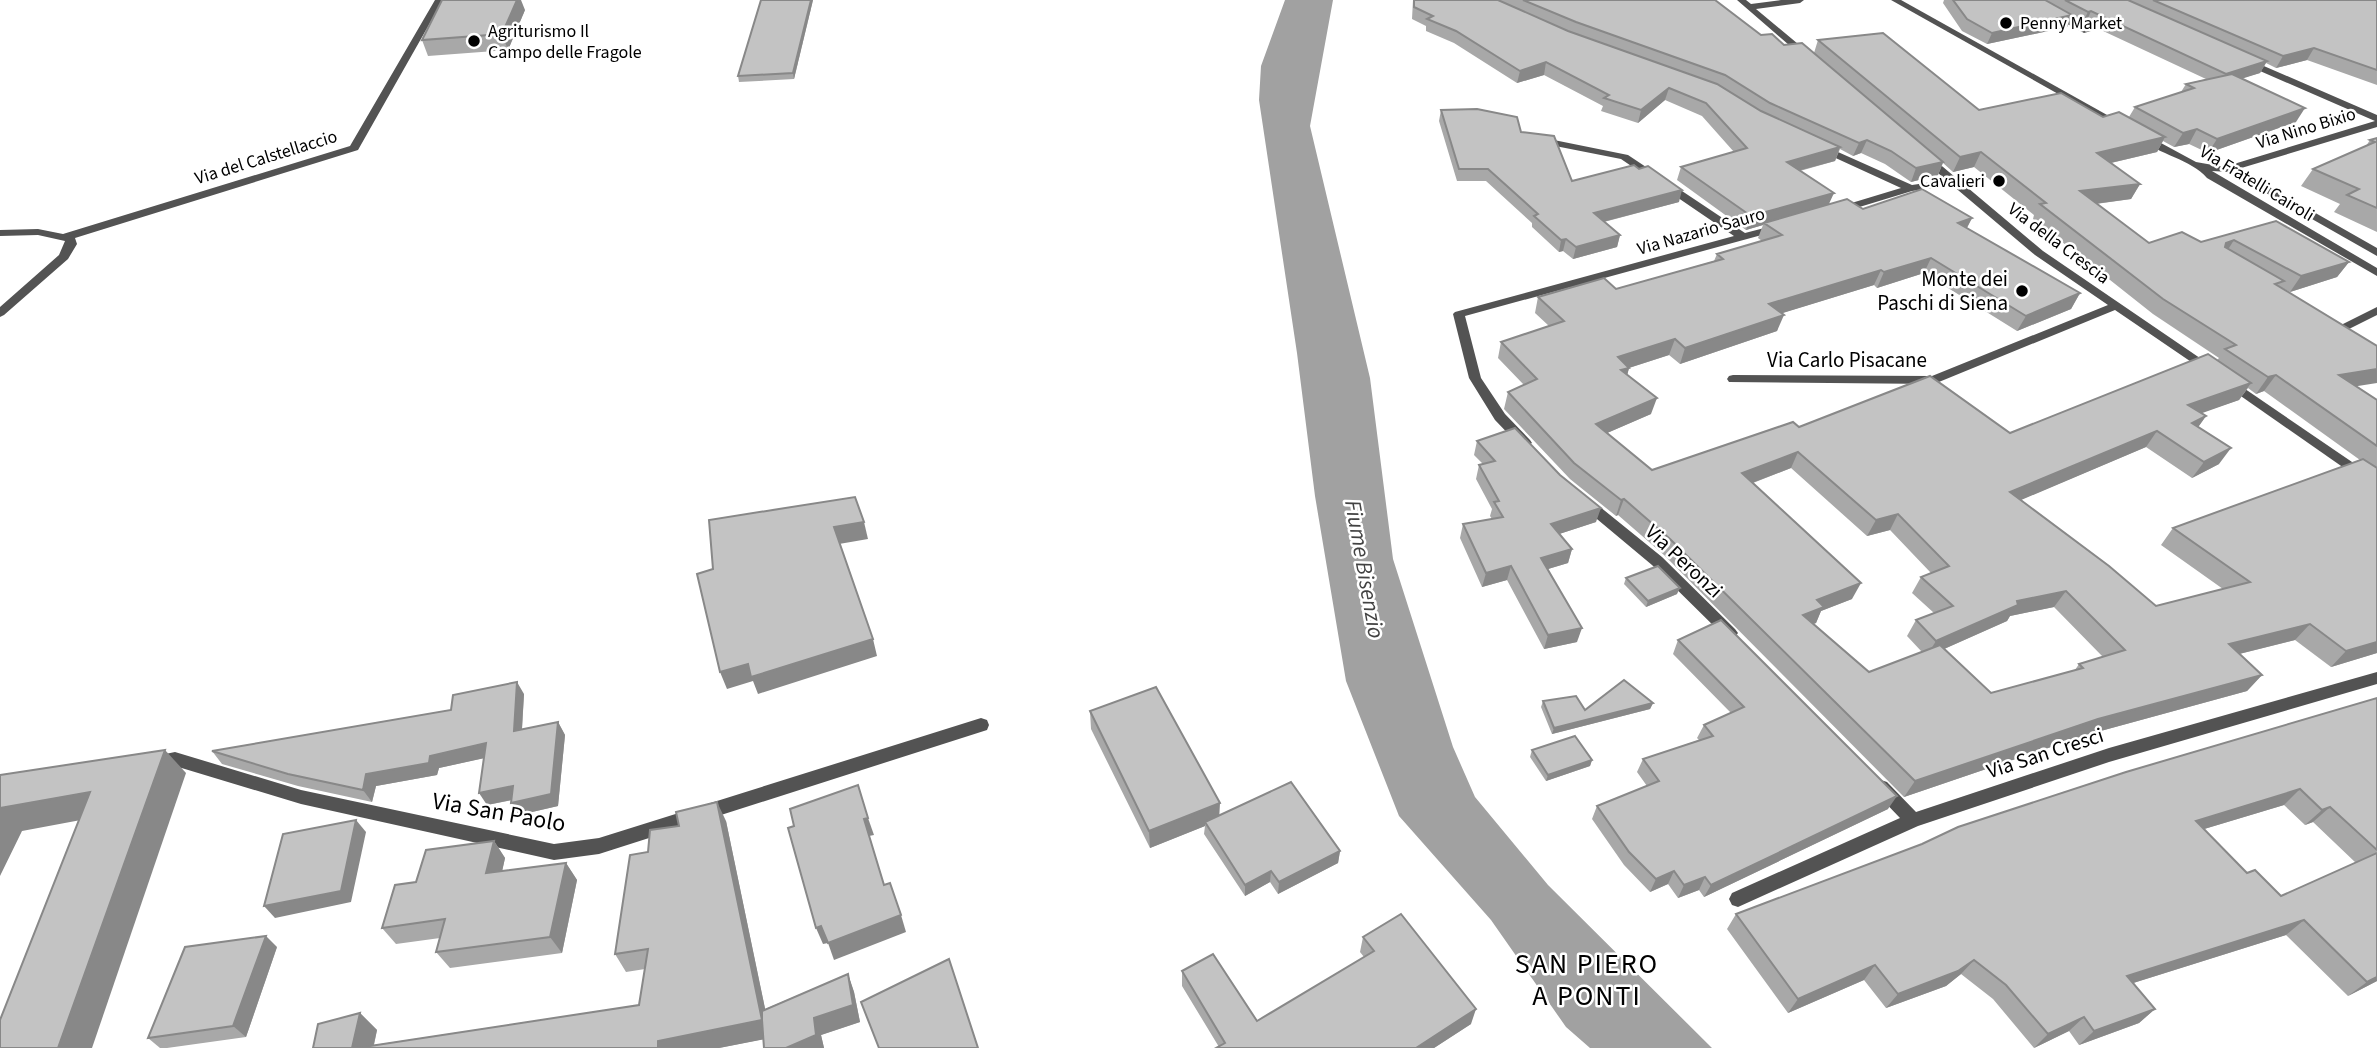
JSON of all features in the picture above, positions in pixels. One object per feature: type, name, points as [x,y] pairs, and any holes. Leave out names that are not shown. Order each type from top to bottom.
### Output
[{"type":"street","name":"Via del Calstellaccio","points":[[65,237],[133,218],[236,182],[354,148],[439,0]]},
{"type":"street","points":[[1745,4],[1800,0]]},
{"type":"street","name":"Via Fratelli Cairoli","points":[[1895,0],[2181,158],[2204,168],[2211,176],[2377,273]]},
{"type":"street","points":[[2027,0],[2087,31]]},
{"type":"street","points":[[1745,4],[1813,62]]},
{"type":"street","points":[[2242,59],[2377,122]]},
{"type":"street","points":[[2008,63],[2019,61]]},
{"type":"street","name":"Via Nino Bixio","points":[[2204,168],[2231,169],[2377,122]]},
{"type":"street","points":[[1526,137],[1623,157],[1743,237]]},
{"type":"street","points":[[1811,143],[1911,188]]},
{"type":"street","name":"Via della Crescia","points":[[1916,149],[2039,253],[2377,486]]},
{"type":"street","name":"Via Fratelli Cairoli","points":[[2231,169],[2377,253]]},
{"type":"street","points":[[1821,215],[1911,188],[1953,182]]},
{"type":"street","name":"Via Nazario Sauro","points":[[1536,455],[1500,418],[1475,378],[1459,314],[1795,223]]},
{"type":"street","points":[[0,233],[38,232],[65,237],[71,244],[64,257],[0,313]]},
{"type":"street","name":"Via Carlo Pisacane","points":[[1733,379],[1934,380],[2115,306]]},
{"type":"street","points":[[2341,328],[2377,311]]},
{"type":"street","points":[[2329,321],[2341,328],[2377,361]]},
{"type":"street","name":"Via Peronzi","points":[[1574,493],[1657,561],[1745,649]]},
{"type":"street","name":"Via San Cresci","points":[[1738,899],[1913,820],[2109,755],[2377,678]]},
{"type":"street","name":"Via San Paolo","points":[[135,765],[175,759],[301,797],[554,852],[599,846],[981,725]]},
{"type":"street","points":[[1868,773],[1913,820]]},
{"type":"water","name":"Fiume Bisenzio","points":[[1285,0],[1333,0],[1310,126],[1370,378],[1393,559],[1453,747],[1475,797],[1548,885],[1712,1048],[1590,1048],[1566,1027],[1491,920],[1399,816],[1346,681],[1315,496],[1297,353],[1259,100],[1261,66]]},
{"type":"building","points":[[442,0],[517,0],[502,34],[422,40]]},
{"type":"building","points":[[761,0],[811,0],[793,73],[738,76]]},
{"type":"building","points":[[1414,0],[1498,0],[1568,31],[1717,84],[1761,111],[1840,147],[1787,162],[1834,193],[1751,216],[1681,167],[1747,148],[1706,103],[1669,88],[1641,110],[1604,98],[1609,95],[1546,62],[1520,71],[1456,31],[1427,19],[1433,16],[1414,7]]},
{"type":"building","points":[[1523,0],[1715,0],[1761,35],[1772,34],[1784,45],[1802,43],[1943,162],[1916,168],[1891,151],[1867,140],[1859,143],[1770,103],[1725,75],[1576,22]]},
{"type":"building","name":"Penny Market","points":[[1953,0],[2045,0],[2072,15],[1992,33],[1967,19]]},
{"type":"building","points":[[2065,0],[2128,0],[2267,61],[2226,74]]},
{"type":"building","points":[[2153,0],[2377,0],[2377,70],[2314,48],[2283,56]]},
{"type":"building","points":[[1883,33],[1979,110],[2061,93],[2103,117],[2119,112],[2165,137],[2097,153],[2140,184],[2080,191],[2149,243],[2182,232],[2201,242],[2276,221],[2349,262],[2301,276],[2234,240],[2226,243],[2225,247],[2284,281],[2275,284],[2377,346],[2377,369],[2339,375],[2377,400],[2377,446],[2276,375],[2268,377],[2225,349],[2236,345],[2163,299],[2040,204],[2046,203],[1981,152],[1960,157],[1818,40]]},
{"type":"building","points":[[2232,74],[2305,108],[2217,139],[2197,129],[2183,133],[2135,107],[2194,88],[2186,84]]},
{"type":"building","points":[[1477,109],[1517,117],[1521,132],[1554,136],[1572,181],[1634,165],[1639,169],[1648,166],[1682,190],[1594,213],[1620,235],[1576,247],[1566,239],[1561,240],[1534,216],[1538,214],[1488,169],[1459,169],[1441,110]]},
{"type":"building","points":[[2377,138],[2377,208],[2347,195],[2359,189],[2313,169],[2375,142],[2370,140]]},
{"type":"building","points":[[1922,189],[1972,218],[1958,223],[2080,293],[2026,316],[1931,258],[1884,272],[1881,270],[1769,304],[1784,315],[1685,348],[1675,339],[1618,357],[1629,368],[1621,370],[1657,398],[1596,424],[1652,470],[1793,422],[1799,427],[1930,376],[2010,433],[2208,354],[2251,383],[2188,405],[2206,416],[2192,423],[2231,448],[2204,462],[2157,431],[2010,492],[2109,566],[2156,606],[2250,582],[2173,528],[2363,459],[2377,468],[2377,642],[2346,651],[2310,624],[2229,644],[2262,675],[2098,719],[1915,781],[1670,539],[1624,499],[1621,500],[1574,463],[1508,392],[1537,379],[1501,342],[1564,321],[1538,297],[1604,278],[1616,289],[1723,259],[1717,254],[1782,235],[1764,223],[1847,199],[1863,209]],"holes":[[[1798,452],[1876,520],[1898,514],[1949,566],[1921,577],[1953,606],[1916,620],[1936,641],[2018,605],[2017,601],[2066,591],[2125,650],[2079,664],[2083,668],[1991,693],[1940,645],[1869,672],[1803,615],[1824,607],[1817,600],[1861,583],[1742,473]]]},
{"type":"building","points":[[1515,428],[1560,475],[1601,508],[1551,524],[1572,549],[1541,558],[1582,628],[1548,635],[1511,566],[1486,573],[1463,524],[1503,517],[1494,502],[1499,501],[1479,465],[1495,461],[1477,441]]},
{"type":"building","points":[[855,497],[864,522],[834,527],[873,639],[751,677],[748,664],[720,672],[697,574],[713,569],[709,520]]},
{"type":"building","points":[[1658,566],[1680,588],[1648,601],[1626,578]]},
{"type":"building","points":[[1721,620],[1897,796],[1711,885],[1705,877],[1684,885],[1674,871],[1656,879],[1629,852],[1597,806],[1659,781],[1643,759],[1713,736],[1704,725],[1744,707],[1678,640]]},
{"type":"building","points":[[1624,680],[1653,703],[1554,728],[1543,701],[1576,696],[1585,710]]},
{"type":"building","points":[[517,682],[514,731],[558,722],[551,794],[511,803],[513,786],[479,793],[486,743],[430,756],[429,763],[366,774],[363,790],[288,774],[212,751],[451,710],[453,695]]},
{"type":"building","points":[[1156,687],[1220,803],[1149,831],[1090,711]]},
{"type":"building","points":[[2377,698],[2377,850],[2330,807],[2322,810],[2300,789],[2196,821],[2247,873],[2255,870],[2281,896],[2377,853],[2377,977],[2367,982],[2304,920],[2127,976],[2155,1009],[2094,1031],[2084,1017],[2048,1034],[2006,985],[1974,960],[1958,971],[1898,994],[1875,965],[1798,999],[1736,914],[1922,844],[1958,827],[2126,772]]},
{"type":"building","points":[[1575,736],[1592,760],[1548,775],[1532,750]]},
{"type":"building","points":[[165,750],[58,1048],[0,1048],[0,1020],[90,792],[0,808],[0,775]]},
{"type":"building","points":[[1291,782],[1340,851],[1279,882],[1271,871],[1245,885],[1205,822]]},
{"type":"building","points":[[858,785],[868,818],[864,819],[884,885],[890,883],[901,915],[828,943],[821,926],[816,928],[788,828],[794,826],[790,809]]},
{"type":"building","points":[[717,802],[762,1020],[658,1041],[658,1048],[357,1048],[639,1005],[648,949],[615,954],[630,855],[648,852],[650,830],[679,826],[676,812]]},
{"type":"building","points":[[356,820],[341,891],[264,906],[283,834]]},
{"type":"building","points":[[494,841],[486,873],[566,863],[550,937],[436,952],[445,919],[382,928],[395,885],[416,882],[426,850]]},
{"type":"building","points":[[1401,914],[1476,1009],[1416,1048],[1216,1048],[1225,1043],[1182,971],[1213,954],[1257,1021],[1374,951],[1363,937]]},
{"type":"building","points":[[266,936],[233,1026],[148,1038],[185,947]]},
{"type":"building","points":[[949,959],[978,1048],[879,1048],[861,1002]]},
{"type":"building","points":[[848,974],[853,1005],[814,1018],[816,1035],[786,1048],[764,1048],[762,1011]]},
{"type":"building","points":[[360,1013],[352,1048],[313,1048],[318,1024]]},
{"type":"place","name":"Penny Market","points":[[2006,23]]},
{"type":"place","name":"Agriturismo Il Campo delle Fragole","points":[[474,41]]},
{"type":"place","name":"Cavalieri","points":[[1999,181]]},
{"type":"place","name":"Monte dei Paschi di Siena","points":[[2022,291]]},
{"type":"district","name":"SAN PIERO A PONTI","points":[[1587,979]]}]
